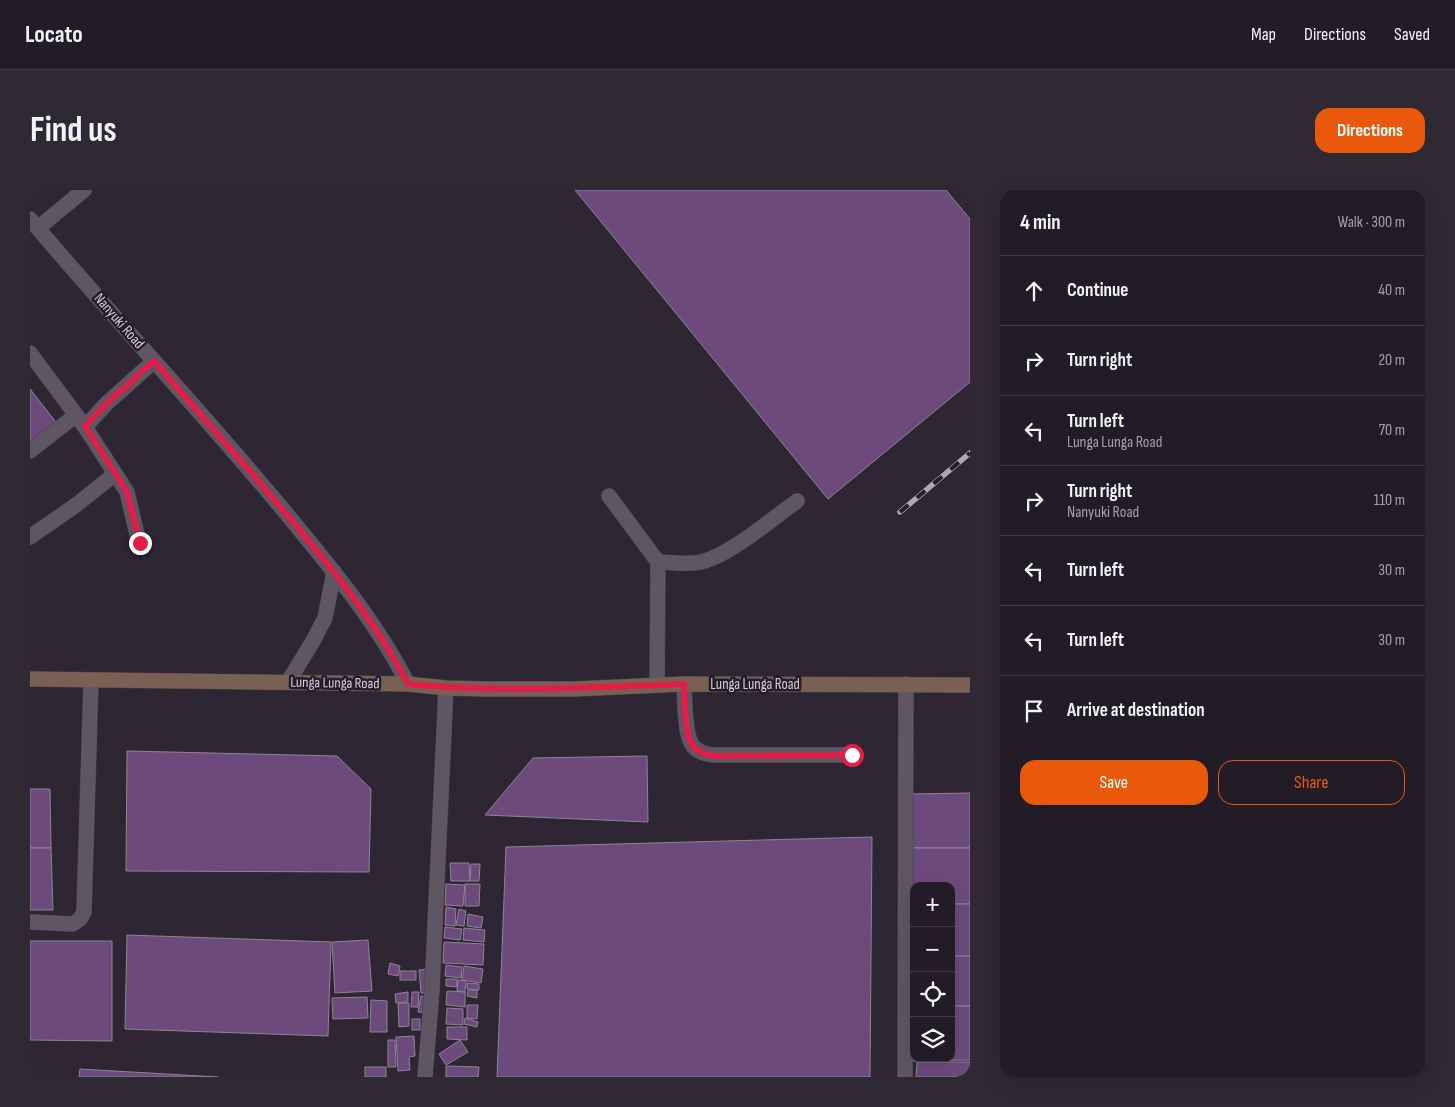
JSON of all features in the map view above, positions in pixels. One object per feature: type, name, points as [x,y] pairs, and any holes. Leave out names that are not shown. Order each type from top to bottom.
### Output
[{"type":"main road","name":"Lunga Lunga Road","points":[[30,679],[408,684],[446,688],[574,689],[684,684],[970,685]]},
{"type":"street","points":[[34,224],[84,190]]},
{"type":"street","name":"Nanyuki Road","points":[[34,224],[269,492],[334,572],[377,631],[408,684]]},
{"type":"street","points":[[30,353],[80,421],[127,492],[140,543]]},
{"type":"street","points":[[30,451],[106,404],[154,361]]},
{"type":"street","points":[[30,536],[76,505],[115,474]]},
{"type":"street","points":[[609,496],[658,562],[657,685]]},
{"type":"street","points":[[658,562],[699,562],[712,559],[727,551],[797,501]]},
{"type":"street","points":[[288,682],[325,618],[334,572]]},
{"type":"street","points":[[30,922],[73,924],[80,919],[84,912],[90,680]]},
{"type":"street","points":[[684,684],[689,738],[693,746],[703,754],[714,756],[852,755]]},
{"type":"street","points":[[905,1077],[906,684]]},
{"type":"street","points":[[424,1077],[432,990],[446,688]]},
{"type":"building","points":[[575,190],[946,190],[970,219],[970,382],[828,499]]},
{"type":"building","points":[[30,389],[59,426],[30,449]]},
{"type":"building","points":[[127,751],[337,756],[371,789],[369,872],[126,871]]},
{"type":"building","points":[[647,756],[648,822],[485,815],[533,758]]},
{"type":"building","points":[[30,789],[50,789],[51,848],[30,848]]},
{"type":"building","points":[[970,793],[970,848],[911,848],[910,794]]},
{"type":"building","points":[[872,837],[870,1077],[497,1077],[506,847]]},
{"type":"building","points":[[30,848],[51,848],[53,910],[30,910]]},
{"type":"building","points":[[911,848],[970,848],[970,904],[955,904],[955,882],[911,882]]},
{"type":"building","points":[[450,863],[469,863],[470,881],[451,881]]},
{"type":"building","points":[[471,864],[480,864],[479,881],[470,881]]},
{"type":"building","points":[[446,884],[465,885],[463,906],[445,905]]},
{"type":"building","points":[[465,884],[480,884],[479,906],[465,906]]},
{"type":"building","points":[[955,904],[970,904],[970,956],[955,956]]},
{"type":"building","points":[[446,907],[456,909],[455,926],[445,925]]},
{"type":"building","points":[[459,909],[466,911],[464,926],[456,925]]},
{"type":"building","points":[[468,914],[483,917],[481,928],[467,926]]},
{"type":"building","points":[[445,927],[462,929],[460,940],[444,938]]},
{"type":"building","points":[[464,928],[485,930],[484,942],[463,940]]},
{"type":"building","points":[[127,935],[331,942],[328,1036],[125,1029]]},
{"type":"building","points":[[368,940],[372,991],[335,993],[332,942]]},
{"type":"building","points":[[30,941],[112,941],[112,1041],[30,1040]]},
{"type":"building","points":[[444,942],[484,944],[483,965],[443,963]]},
{"type":"building","points":[[955,956],[970,956],[970,1006],[955,1006]]},
{"type":"building","points":[[390,963],[400,966],[398,976],[388,974]]},
{"type":"building","points":[[446,965],[462,967],[461,978],[445,976]]},
{"type":"building","points":[[464,966],[483,969],[481,983],[462,980]]},
{"type":"building","points":[[428,969],[430,993],[421,993],[419,970]]},
{"type":"building","points":[[400,971],[416,971],[416,980],[400,980]]},
{"type":"building","points":[[446,979],[457,979],[457,987],[446,986]]},
{"type":"building","points":[[458,980],[466,981],[465,992],[457,991]]},
{"type":"building","points":[[467,983],[479,984],[479,990],[467,989]]},
{"type":"building","points":[[468,990],[477,990],[477,998],[467,996]]},
{"type":"building","points":[[447,991],[465,992],[465,1007],[446,1005]]},
{"type":"building","points":[[408,992],[408,1002],[396,1003],[395,994]]},
{"type":"building","points":[[412,992],[419,992],[418,1007],[411,1007]]},
{"type":"building","points":[[421,996],[428,997],[426,1013],[418,1012]]},
{"type":"building","points":[[367,997],[368,1018],[333,1019],[332,998]]},
{"type":"building","points":[[371,1000],[387,1001],[387,1032],[370,1032]]},
{"type":"building","points":[[398,1003],[409,1003],[409,1026],[399,1027]]},
{"type":"building","points":[[467,1005],[478,1005],[477,1019],[467,1018]]},
{"type":"building","points":[[955,1006],[970,1006],[970,1060],[955,1060]]},
{"type":"building","points":[[447,1008],[463,1009],[463,1025],[446,1024]]},
{"type":"building","points":[[465,1018],[478,1022],[477,1027],[464,1024]]},
{"type":"building","points":[[412,1019],[420,1019],[420,1030],[412,1030]]},
{"type":"building","points":[[447,1027],[467,1027],[467,1040],[447,1039]]},
{"type":"building","points":[[414,1036],[415,1056],[409,1057],[410,1070],[398,1071],[396,1037]]},
{"type":"building","points":[[388,1040],[395,1040],[396,1067],[388,1067]]},
{"type":"building","points":[[460,1040],[468,1052],[446,1065],[439,1054]]},
{"type":"building","points":[[917,1062],[970,1062],[970,1077],[916,1077]]},
{"type":"building","points":[[446,1066],[479,1067],[478,1077],[446,1077]]},
{"type":"building","points":[[365,1067],[386,1067],[386,1077],[365,1077]]},
{"type":"building","points":[[80,1069],[218,1077],[79,1077]]},
{"type":"railway","points":[[900,512],[970,453]]},
{"type":"route","points":[[140,543],[127,492],[85,426],[106,404],[154,361],[269,492],[334,572],[377,631],[408,684],[446,688],[574,689],[684,684],[689,738],[693,746],[703,754],[714,756],[852,755]]}]
